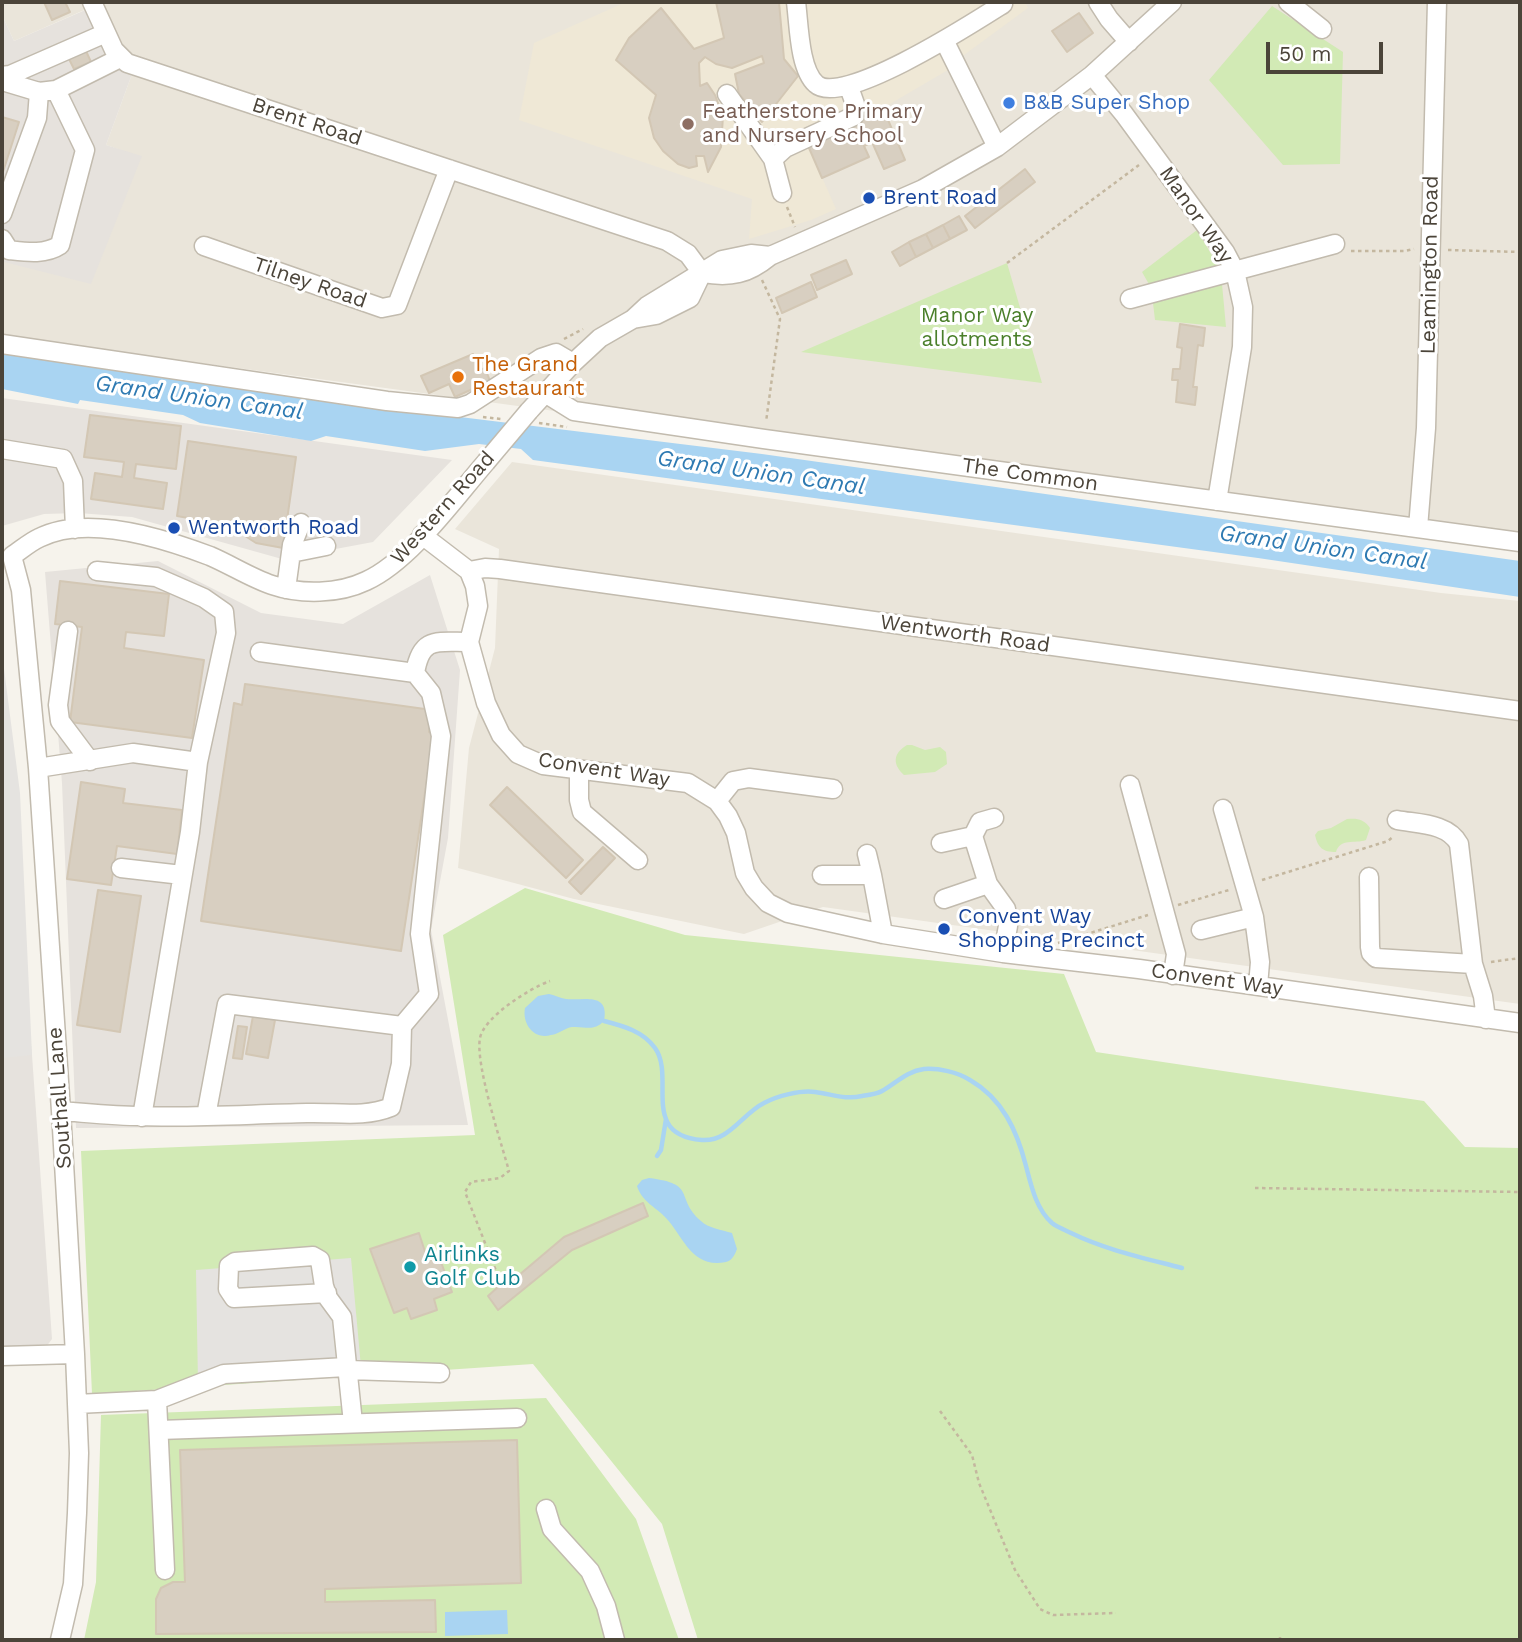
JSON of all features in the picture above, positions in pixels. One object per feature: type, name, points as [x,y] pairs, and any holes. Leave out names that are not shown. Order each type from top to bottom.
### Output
[{"type":"street","points":[[2,82],[47,91],[120,58],[92,2]]},
{"type":"street","points":[[796,2],[806,69],[817,85],[827,90],[849,87],[945,41],[1003,4]]},
{"type":"street","points":[[1098,2],[1129,42]]},
{"type":"street","points":[[702,273],[723,276],[756,268],[770,256],[923,189],[997,147],[1092,75],[1172,2]]},
{"type":"street","points":[[1287,2],[1322,29]]},
{"type":"street","name":"Leamington Road","points":[[1418,528],[1426,428],[1437,2]]},
{"type":"street","points":[[2,76],[10,75],[106,33]]},
{"type":"street","points":[[945,41],[997,147]]},
{"type":"street","name":"Brent Road","points":[[120,58],[127,63],[667,242],[688,254],[702,273]]},
{"type":"street","name":"Manor Way","points":[[1092,75],[1225,252],[1235,271],[1243,307],[1242,347],[1217,501]]},
{"type":"street","points":[[773,159],[785,148],[855,116],[855,104],[849,87]]},
{"type":"street","points":[[2,214],[47,91]]},
{"type":"street","points":[[2,239],[9,250],[31,253],[52,250],[60,245],[85,150],[47,91]]},
{"type":"street","points":[[727,94],[773,159],[782,193]]},
{"type":"street","name":"Tilney Road","points":[[204,246],[382,308],[397,305],[449,169]]},
{"type":"street","points":[[1130,299],[1335,244]]},
{"type":"street","points":[[702,273],[722,260],[751,254],[770,256]]},
{"type":"street","name":"Western Road","points":[[7,556],[39,537],[75,529],[114,530],[151,537],[211,557],[271,585],[286,589],[329,592],[365,582],[395,564],[545,393],[600,338],[633,319],[656,315],[690,298],[702,273]]},
{"type":"street","points":[[2,344],[387,401],[458,408],[470,404],[541,358],[555,353],[573,363]]},
{"type":"street","name":"The Common","points":[[545,393],[574,411],[1520,542]]},
{"type":"street","points":[[2,449],[63,459],[73,481],[75,529]]},
{"type":"street","points":[[286,589],[291,553],[301,523]]},
{"type":"street","points":[[422,535],[469,571]]},
{"type":"street","points":[[291,553],[326,547]]},
{"type":"street","name":"Southall Lane","points":[[7,556],[21,590],[38,768],[75,1354],[79,1453],[72,1584],[60,1640]]},
{"type":"street","name":"Wentworth Road","points":[[469,571],[500,569],[1520,711]]},
{"type":"street","points":[[97,570],[156,577],[204,598],[224,612],[226,633],[198,762],[142,1116]]},
{"type":"street","name":"Convent Way","points":[[469,571],[478,606],[469,642],[486,703],[500,735],[518,754],[543,765],[688,783],[717,801],[736,833],[745,873],[754,888],[768,902],[788,913],[883,934],[1003,953],[1520,1024]]},
{"type":"street","points":[[68,631],[58,705],[60,721],[90,761]]},
{"type":"street","points":[[415,673],[433,652],[437,642],[469,642]]},
{"type":"street","points":[[61,1111],[142,1116],[374,1114],[391,1107],[401,1064],[402,1026],[429,994],[420,934],[441,736],[431,693],[415,673],[260,652]]},
{"type":"street","points":[[38,768],[133,753],[198,762]]},
{"type":"street","points":[[579,770],[579,800],[582,812],[638,860]]},
{"type":"street","points":[[717,801],[733,781],[748,778],[833,789]]},
{"type":"street","points":[[1130,785],[1176,954],[1173,975]]},
{"type":"street","points":[[1223,809],[1254,917],[1260,962],[1258,986]]},
{"type":"street","points":[[994,818],[980,822],[973,836],[988,884],[1006,909],[1008,926],[1003,953]]},
{"type":"street","points":[[1404,821],[1446,830],[1454,835],[1459,844],[1474,964],[1486,1018]]},
{"type":"street","points":[[941,843],[973,836]]},
{"type":"street","points":[[867,854],[883,934]]},
{"type":"street","points":[[121,868],[182,876]]},
{"type":"street","points":[[822,875],[872,876]]},
{"type":"street","points":[[1369,877],[1370,947],[1376,958],[1474,964]]},
{"type":"street","points":[[944,900],[988,884]]},
{"type":"street","points":[[1201,930],[1254,917]]},
{"type":"street","points":[[206,1116],[227,1004],[402,1026]]},
{"type":"street","points":[[327,1293],[234,1298],[228,1289],[229,1266],[235,1262],[313,1256],[320,1259],[327,1293],[342,1317],[353,1423]]},
{"type":"street","points":[[2,1356],[75,1354]]},
{"type":"street","points":[[77,1404],[157,1399],[224,1374],[346,1367],[349,1370],[440,1373]]},
{"type":"street","points":[[157,1399],[164,1570]]},
{"type":"street","points":[[159,1430],[517,1418]]},
{"type":"street","points":[[546,1509],[552,1529],[590,1571],[606,1606],[615,1640]]},
{"type":"path","points":[[1007,263],[1153,154]]},
{"type":"path","points":[[756,268],[780,319],[764,439]]},
{"type":"path","points":[[1046,958],[1058,942],[1388,841],[1404,821]]},
{"type":"path","points":[[1474,964],[1520,958]]},
{"type":"path","points":[[498,1276],[465,1192],[471,1182],[500,1178],[509,1171],[479,1057],[480,1037],[485,1024],[533,987],[550,981]]},
{"type":"path","points":[[1255,1188],[1520,1192]]},
{"type":"path","points":[[940,1411],[972,1455],[979,1483],[1015,1570],[1040,1609],[1053,1615],[1116,1613]]},
{"type":"shaded area","points":[[2,2],[1520,2],[1520,542],[2,336],[3,262],[141,157],[106,145],[132,74],[98,4],[14,41],[2,15]]},
{"type":"shaded area","name":"Featherstone Primary and Nursery School","points":[[626,2],[1025,2],[1028,8],[960,58],[982,136],[948,70],[883,108],[806,141],[836,209],[811,220],[749,239],[752,199],[519,120],[534,43]]},
{"type":"shaded area","points":[[99,4],[132,74],[106,145],[142,156],[91,284],[4,262],[2,268],[2,15],[14,41]]},
{"type":"shaded area","points":[[2,398],[452,460],[373,542],[282,559],[132,517],[78,513],[44,514],[2,526]]},
{"type":"shaded area","points":[[512,462],[1441,593],[1520,601],[1520,1004],[823,907],[744,934],[574,899],[458,868],[469,748],[495,648],[499,549],[455,529]]},
{"type":"shaded area","points":[[158,561],[261,613],[343,624],[430,575],[460,670],[448,838],[431,930],[468,1125],[76,1128],[62,783],[45,572]]},
{"type":"shaded area","points":[[2,653],[20,793],[32,1055],[2,1058]]},
{"type":"shaded area","points":[[2,719],[32,1055],[52,1339],[34,1363],[2,1365]]},
{"type":"shaded area","points":[[351,1258],[361,1367],[198,1383],[196,1270]]},
{"type":"green space","points":[[1272,6],[1343,52],[1340,164],[1283,165],[1209,80]]},
{"type":"green space","points":[[1197,230],[1220,269],[1150,286],[1142,272]]},
{"type":"green space","name":"Manor Way allotments","points":[[1007,263],[1042,383],[801,352]]},
{"type":"green space","points":[[1222,284],[1226,327],[1155,320],[1153,303]]},
{"type":"green space","points":[[907,745],[925,750],[940,747],[946,752],[947,764],[935,772],[904,775],[896,760],[899,752]]},
{"type":"green space","points":[[1347,819],[1360,820],[1368,825],[1370,828],[1366,840],[1344,843],[1336,852],[1322,848],[1315,835],[1318,831],[1331,828]]},
{"type":"green space","points":[[525,888],[685,935],[1064,974],[1096,1052],[1424,1101],[1465,1147],[1520,1148],[1520,1640],[698,1640],[662,1524],[533,1364],[92,1394],[81,1151],[475,1135],[443,935]]},
{"type":"green space","points":[[546,1398],[636,1519],[679,1640],[84,1640],[96,1582],[101,1415]]},
{"type":"water","name":"Grand Union Canal","points":[[2,352],[362,405],[762,454],[1520,561],[1520,597],[1258,558],[533,460],[521,449],[479,444],[425,451],[326,436],[311,441],[200,423],[183,415],[80,400],[78,404],[2,389]]},
{"type":"water","points":[[549,994],[566,999],[599,1001],[605,1012],[604,1021],[593,1027],[572,1027],[545,1036],[534,1033],[525,1019],[525,1008],[538,996]]},
{"type":"water","points":[[649,1178],[674,1184],[680,1188],[693,1213],[701,1221],[732,1233],[737,1249],[732,1258],[717,1263],[708,1262],[693,1253],[666,1218],[639,1192],[637,1186],[642,1180]]},
{"type":"water","points":[[507,1610],[508,1634],[445,1636],[445,1612]]},
{"type":"building","points":[[44,2],[65,2],[70,12],[52,20]]},
{"type":"building","points":[[716,2],[779,2],[784,59],[798,76],[762,122],[739,94],[735,74],[764,63],[762,56],[732,68],[716,64],[705,57],[699,63],[700,86],[707,83],[723,116],[721,147],[708,172],[704,156],[696,156],[697,166],[689,168],[678,164],[663,151],[654,138],[649,118],[656,95],[616,60],[629,38],[661,8],[694,49],[724,38]]},
{"type":"building","points":[[1079,13],[1093,33],[1067,52],[1052,31]]},
{"type":"building","points":[[86,51],[91,62],[74,69],[69,59]]},
{"type":"building","points":[[883,108],[905,160],[884,169],[872,142],[864,146],[869,157],[822,178],[806,141]]},
{"type":"building","points":[[2,117],[19,122],[2,175]]},
{"type":"building","points":[[1025,169],[1035,182],[975,228],[965,216]]},
{"type":"building","points":[[959,216],[967,230],[950,239],[943,225]]},
{"type":"building","points":[[943,225],[950,239],[933,248],[926,234]]},
{"type":"building","points":[[926,234],[933,248],[916,257],[909,242]]},
{"type":"building","points":[[909,242],[916,257],[900,266],[892,252]]},
{"type":"building","points":[[846,260],[852,274],[817,290],[811,275]]},
{"type":"building","points":[[811,282],[817,297],[782,313],[776,298]]},
{"type":"building","points":[[1180,324],[1205,328],[1203,346],[1198,345],[1193,387],[1197,387],[1195,405],[1176,402],[1178,380],[1172,380],[1173,369],[1180,369],[1182,348],[1177,347]]},
{"type":"building","points":[[473,354],[480,370],[485,368],[490,381],[455,397],[449,384],[429,393],[421,376]]},
{"type":"building","points":[[90,415],[181,426],[176,469],[136,464],[134,478],[167,483],[163,509],[91,499],[95,473],[122,477],[124,462],[84,457]]},
{"type":"building","points":[[188,441],[296,457],[283,548],[256,543],[228,525],[177,516]]},
{"type":"building","points":[[60,581],[169,594],[164,636],[126,632],[124,648],[204,660],[192,738],[70,722],[82,627],[55,624]]},
{"type":"building","points":[[245,684],[432,710],[429,732],[434,733],[401,951],[201,921],[234,703],[242,705]]},
{"type":"building","points":[[81,782],[125,789],[123,803],[182,810],[177,854],[117,846],[111,885],[67,879]]},
{"type":"building","points":[[507,787],[583,860],[566,878],[490,805]]},
{"type":"building","points":[[603,847],[615,858],[581,894],[569,882]]},
{"type":"building","points":[[98,890],[141,896],[120,1032],[77,1025]]},
{"type":"building","points":[[253,1016],[275,1020],[268,1058],[246,1054]]},
{"type":"building","points":[[238,1026],[247,1027],[242,1059],[233,1058]]},
{"type":"building","points":[[643,1203],[648,1216],[572,1250],[498,1310],[488,1296],[509,1277],[512,1281],[564,1237]]},
{"type":"building","name":"Airlinks Golf Club","points":[[419,1233],[427,1258],[438,1254],[452,1292],[434,1299],[437,1310],[411,1319],[407,1308],[394,1313],[370,1249]]},
{"type":"building","points":[[517,1440],[521,1583],[325,1589],[325,1602],[435,1600],[436,1632],[156,1634],[156,1599],[161,1588],[173,1582],[185,1582],[180,1450]]},
{"type":"waterway","points":[[604,1021],[639,1033],[655,1048],[660,1060],[665,1116],[671,1128],[683,1136],[702,1140],[720,1137],[756,1108],[769,1100],[789,1094],[809,1092],[856,1097],[880,1092],[918,1070],[936,1069],[959,1075],[982,1088],[1007,1117],[1018,1140],[1035,1196],[1052,1223],[1098,1244],[1182,1268]]},
{"type":"waterway","points":[[657,1156],[661,1150],[666,1119]]},
{"type":"place","name":"B&B Super Shop","points":[[1009,103]]},
{"type":"place","name":"Featherstone Primary and Nursery School","points":[[688,124]]},
{"type":"place","name":"Brent Road","points":[[869,198]]},
{"type":"place","name":"The Grand Restaurant","points":[[458,377]]},
{"type":"place","name":"Wentworth Road","points":[[174,528]]},
{"type":"place","name":"Convent Way Shopping Precinct","points":[[944,929]]},
{"type":"place","name":"Airlinks Golf Club","points":[[410,1267]]}]
